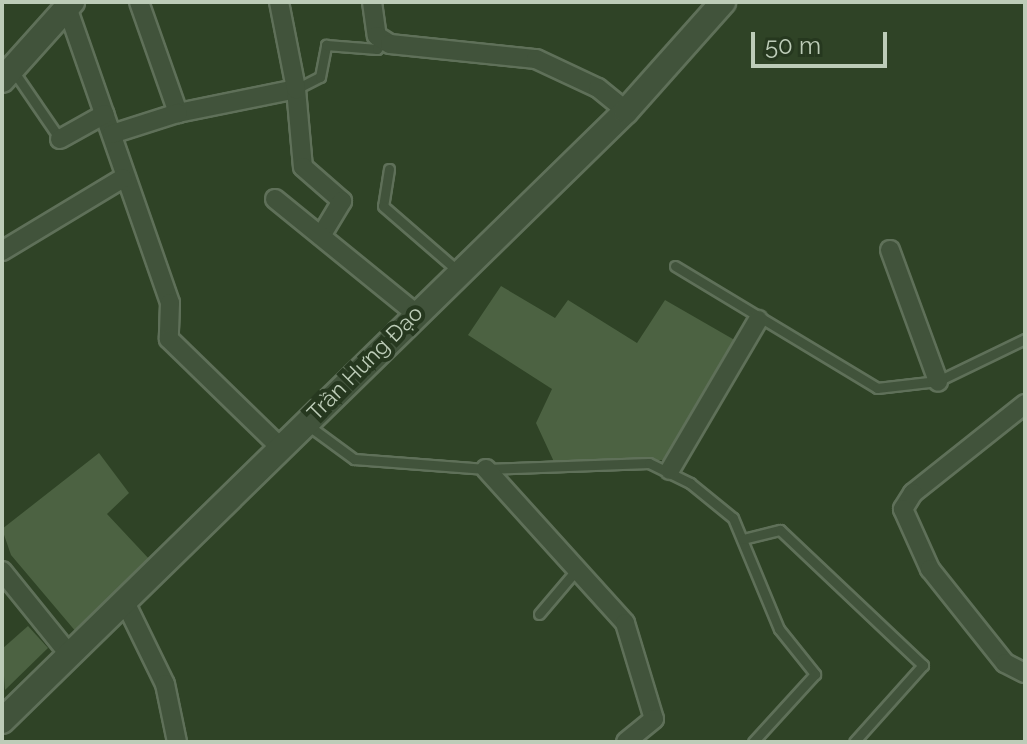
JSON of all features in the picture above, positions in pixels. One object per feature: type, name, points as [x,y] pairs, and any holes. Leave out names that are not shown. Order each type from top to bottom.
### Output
[{"type":"street","points":[[139,2],[178,113]]},
{"type":"street","points":[[279,2],[296,89],[303,167],[342,201],[321,236]]},
{"type":"street","points":[[372,2],[371,23],[384,40],[536,59],[598,88],[626,111]]},
{"type":"street","name":"Trần Hưng Đạo","points":[[2,721],[279,446],[306,423],[414,312],[626,111],[723,2]]},
{"type":"street","points":[[7,74],[69,5],[112,134],[123,178],[170,303],[169,339],[279,446]]},
{"type":"street","points":[[112,134],[178,113],[296,89]]},
{"type":"street","points":[[60,139],[105,114]]},
{"type":"street","points":[[2,251],[123,178]]},
{"type":"street","points":[[275,199],[414,312]]},
{"type":"street","points":[[890,250],[938,381]]},
{"type":"street","points":[[670,470],[758,320]]},
{"type":"street","points":[[1025,404],[913,493],[903,509],[930,569],[1005,663],[1025,673]]},
{"type":"street","points":[[486,469],[581,566],[625,623],[654,719],[626,742]]},
{"type":"street","points":[[2,571],[69,654]]},
{"type":"street","points":[[124,600],[165,684],[177,742]]},
{"type":"lane","points":[[296,89],[320,77],[326,45],[377,49],[384,40]]},
{"type":"lane","points":[[7,74],[60,139]]},
{"type":"lane","points":[[389,169],[383,206],[458,271]]},
{"type":"lane","points":[[675,266],[758,320],[877,388],[938,381],[1025,339]]},
{"type":"lane","points":[[306,423],[354,459],[486,469],[649,463],[670,470],[725,510],[743,539],[779,629],[815,674],[753,742]]},
{"type":"lane","points":[[743,539],[780,530],[923,665],[854,742]]},
{"type":"lane","points":[[539,614],[581,566]]},
{"type":"building","points":[[501,286],[555,318],[568,300],[637,343],[665,300],[745,346],[688,459],[555,464],[536,423],[552,389],[468,335]]},
{"type":"building","points":[[99,453],[129,493],[107,514],[150,560],[77,633],[11,555],[2,529]]},
{"type":"building","points":[[28,626],[48,648],[5,690],[2,649]]}]
